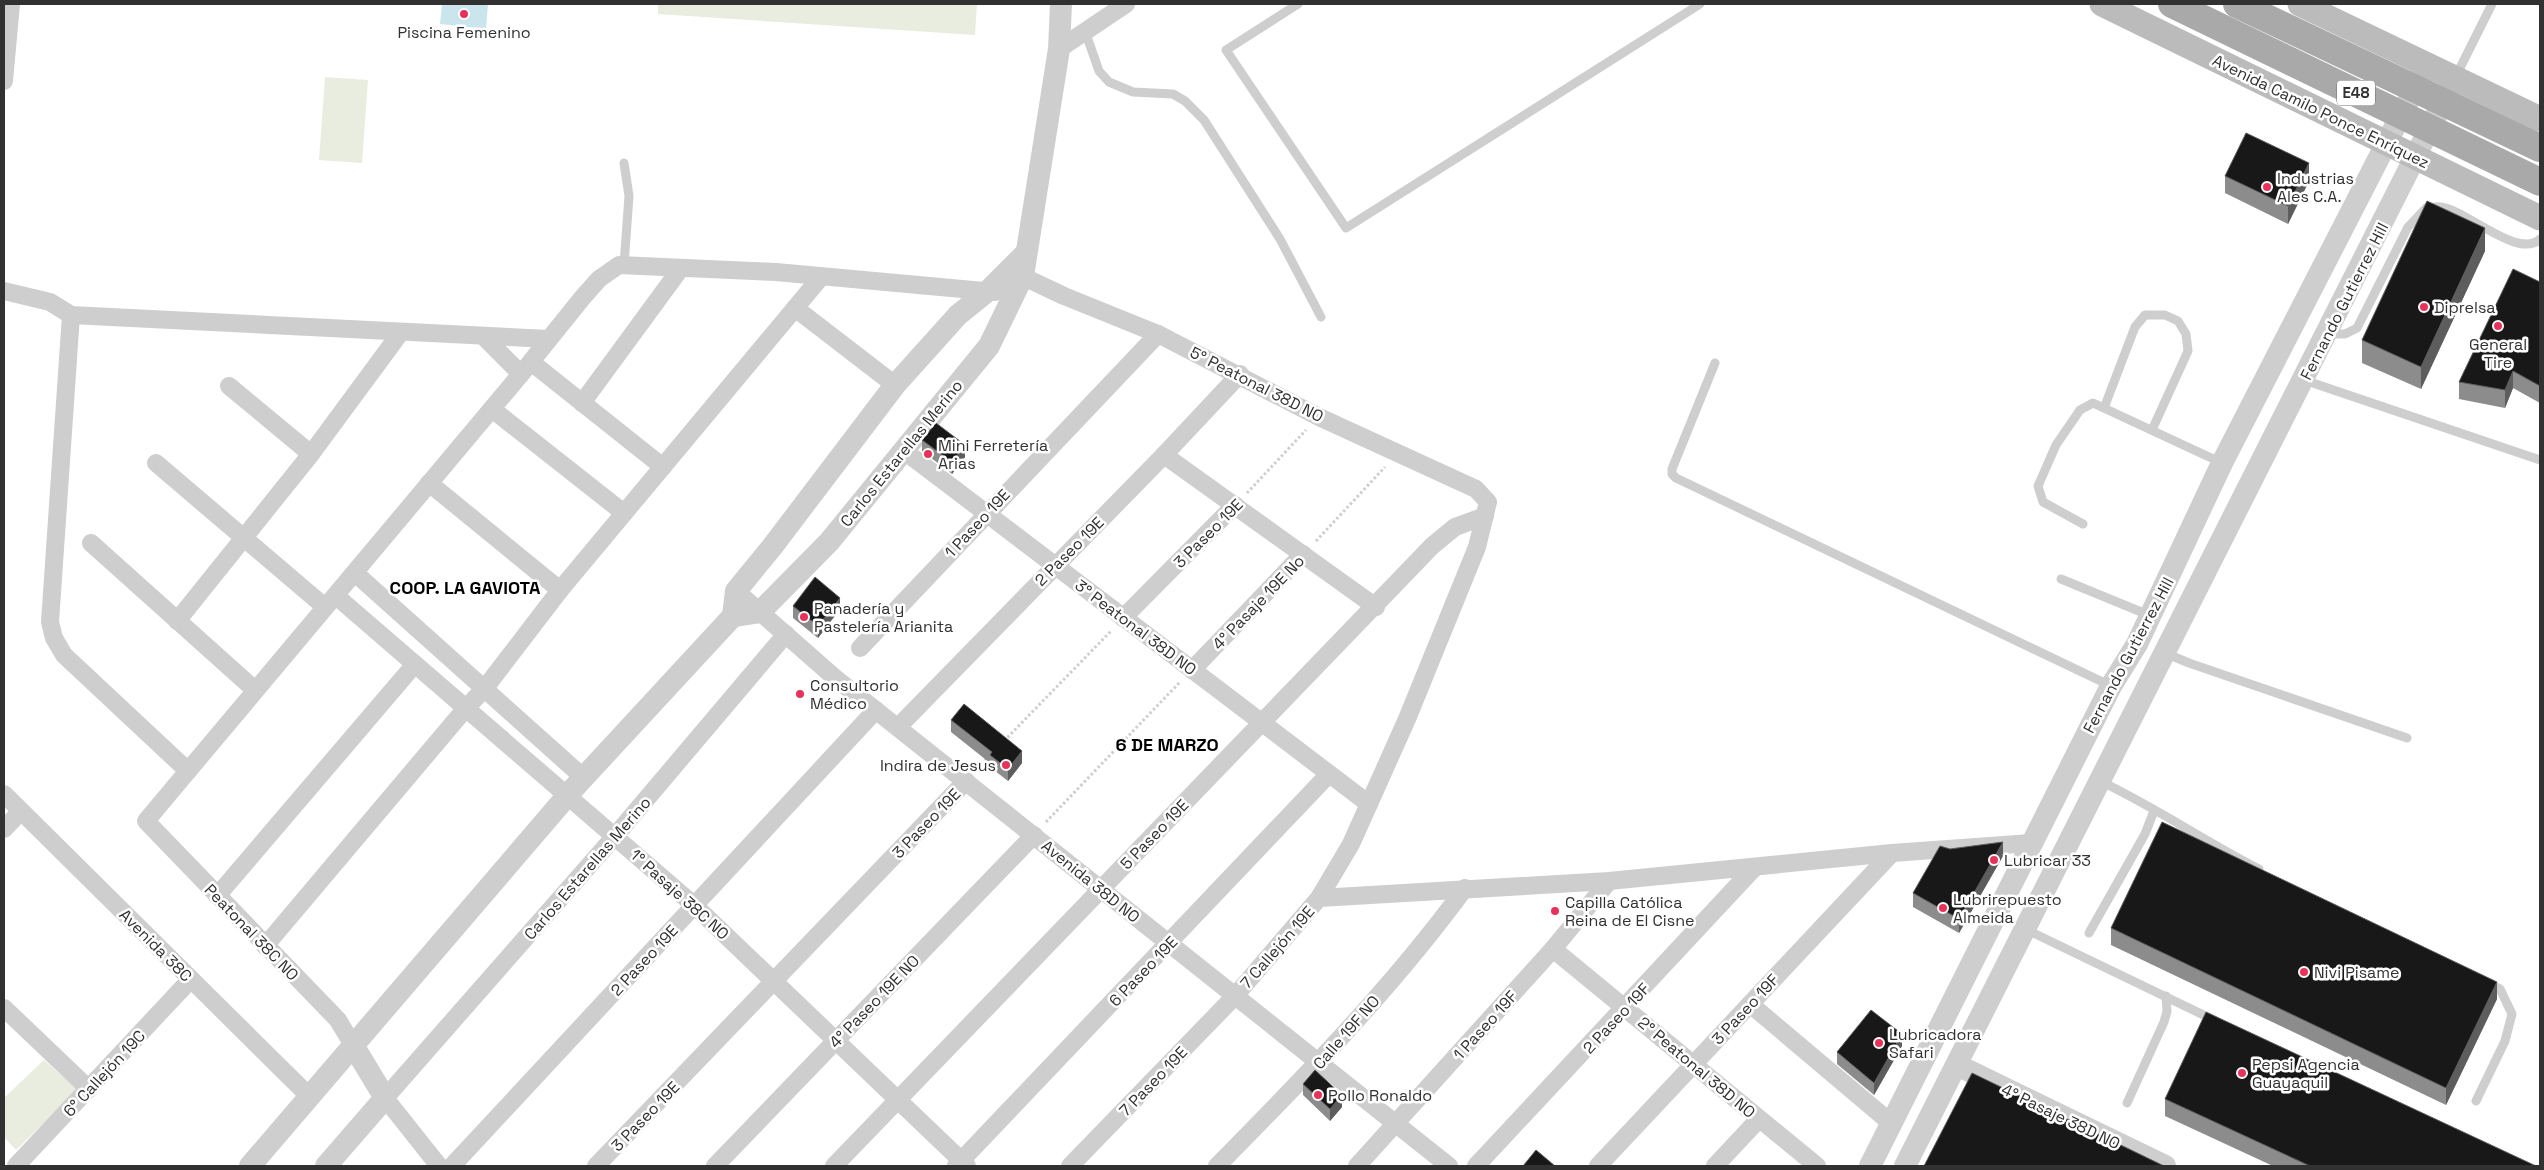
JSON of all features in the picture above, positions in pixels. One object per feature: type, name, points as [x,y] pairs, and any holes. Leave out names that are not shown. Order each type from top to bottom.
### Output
[{"type":"main road","name":"Avenida Camilo Ponce Enríquez","points":[[2102,4],[2540,218]]},
{"type":"main road","name":"Avenida Camilo Ponce Enríquez","points":[[2172,4],[2540,182]]},
{"type":"main road","name":"E48","points":[[2237,4],[2540,148]]},
{"type":"main road","points":[[2300,4],[2536,117]]},
{"type":"main road","points":[[2299,100],[2324,93],[2343,75],[2349,60],[2350,45],[2344,25]]},
{"type":"main road","points":[[2490,194],[2483,174],[2484,158],[2489,143],[2507,124],[2536,117]]},
{"type":"street","points":[[4,81],[7,24],[11,4]]},
{"type":"street","name":"Carlos Estarellas Merino","points":[[760,612],[829,542],[989,346],[1012,298],[1016,273],[1026,253],[1058,49],[1061,4]]},
{"type":"street","points":[[1058,49],[1126,4]]},
{"type":"street","name":"Fernando Gutierrez Hill","points":[[1870,1166],[2111,686],[2138,644],[2222,463],[2388,144],[2426,64]]},
{"type":"street","name":"Fernando Gutierrez Hill","points":[[1905,1166],[2455,78]]},
{"type":"street","points":[[71,314],[50,622],[54,638],[64,655],[188,771],[599,279],[619,264],[776,272],[989,290],[1012,298]]},
{"type":"street","points":[[582,403],[682,268]]},
{"type":"street","points":[[250,1166],[567,796],[733,616],[736,591],[772,548],[895,385],[958,315],[989,290],[1016,273]]},
{"type":"street","name":"5° Peatonal 38D NO","points":[[1016,273],[1064,296],[1158,334],[1240,374],[1319,417],[1476,489],[1488,502],[1485,516]]},
{"type":"street","points":[[265,946],[466,708],[486,688],[560,590],[821,277]]},
{"type":"street","points":[[4,291],[50,302],[71,314],[550,339]]},
{"type":"street","points":[[795,308],[895,385]]},
{"type":"street","points":[[177,621],[311,454],[401,332]]},
{"type":"street","name":"1 Paseo 19E","points":[[860,648],[986,513],[1158,334]]},
{"type":"street","points":[[483,336],[526,368],[582,403],[663,467]]},
{"type":"street","name":"2 Paseo 19E","points":[[898,727],[1054,565],[1164,455],[1240,374]]},
{"type":"street","points":[[229,386],[311,454]]},
{"type":"street","points":[[492,409],[624,513]]},
{"type":"street","name":"3° Peatonal 38D NO","points":[[903,450],[1369,804]]},
{"type":"street","points":[[1164,455],[1376,607]]},
{"type":"street","name":"1° Pasaje 38C NO","points":[[156,463],[245,537],[415,664],[615,836],[695,906],[898,1100],[962,1164]]},
{"type":"street","points":[[429,483],[560,590]]},
{"type":"street","name":"3 Paseo 19E","points":[[1124,618],[1235,505]]},
{"type":"street","name":"5 Paseo 19E","points":[[834,1166],[1100,889],[1376,607],[1432,546],[1455,527],[1485,516]]},
{"type":"street","name":"7 Callejón 19E","points":[[1235,996],[1319,898],[1351,844],[1407,719],[1469,565],[1485,516]]},
{"type":"street","points":[[91,543],[256,690]]},
{"type":"street","name":"4° Pasaje 19E No","points":[[1192,670],[1303,554]]},
{"type":"street","points":[[355,573],[486,688],[584,778]]},
{"type":"street","name":"Avenida 38D NO","points":[[736,591],[876,710],[1449,1166]]},
{"type":"street","points":[[733,616],[760,612]]},
{"type":"street","name":"Carlos Estarellas Merino","points":[[326,1166],[615,836],[786,634]]},
{"type":"street","points":[[217,896],[415,664]]},
{"type":"street","name":"2 Paseo 19E","points":[[452,1166],[876,710]]},
{"type":"street","name":"Peatonal 38C NO","points":[[188,771],[146,821],[338,1020],[353,1045]]},
{"type":"street","name":"6 Paseo 19E","points":[[962,1164],[1329,774]]},
{"type":"street","name":"3 Paseo 19E","points":[[596,1166],[775,982],[966,781]]},
{"type":"street","name":"Avenida 38C","points":[[4,794],[309,1096]]},
{"type":"street","points":[[4,829],[21,811]]},
{"type":"street","name":"4° Paseo 19E NO","points":[[715,1166],[1034,836]]},
{"type":"street","points":[[1319,898],[1609,881],[1892,853],[2031,843]]},
{"type":"street","name":"3 Paseo 19F","points":[[1598,1166],[1892,853]]},
{"type":"street","name":"2 Paseo 19F","points":[[1476,1166],[1754,868]]},
{"type":"street","name":"1 Paseo 19F","points":[[1356,1166],[1553,949],[1609,881]]},
{"type":"street","name":"Calle 19F NO","points":[[1217,1166],[1319,1063],[1436,928],[1465,888]]},
{"type":"street","name":"2° Peatonal 38D NO","points":[[1553,949],[1626,1007],[1817,1166]]},
{"type":"street","name":"6° Callejón 19C","points":[[16,1166],[191,979]]},
{"type":"street","name":"7 Paseo 19E","points":[[1070,1166],[1235,996]]},
{"type":"street","points":[[1750,1004],[1891,1123]]},
{"type":"street","points":[[4,1008],[89,1089]]},
{"type":"street","points":[[353,1045],[385,1098],[439,1166]]},
{"type":"street","name":"4° Pasaje 38D NO","points":[[1956,1065],[2166,1166]]},
{"type":"street","points":[[1715,1166],[1759,1119]]},
{"type":"lane","points":[[1298,4],[1226,50],[1346,228],[1700,4]]},
{"type":"lane","points":[[2455,78],[2492,4]]},
{"type":"lane","points":[[1085,30],[1099,71],[1110,82],[1133,92],[1173,94],[1184,101],[1204,120],[1280,239],[1321,317]]},
{"type":"lane","points":[[624,163],[629,196],[624,265]]},
{"type":"lane","points":[[2327,334],[2346,334],[2357,328],[2408,227],[2426,208],[2443,207],[2521,245],[2537,242],[2540,238]]},
{"type":"lane","points":[[2104,408],[2136,327],[2145,315],[2164,315],[2178,321],[2186,334],[2188,351],[2152,430]]},
{"type":"lane","points":[[1714,363],[1672,469],[1672,474],[1676,478],[2111,686]]},
{"type":"lane","points":[[2304,380],[2540,460]]},
{"type":"lane","points":[[2083,524],[2043,502],[2038,486],[2056,445],[2080,410],[2093,403],[2222,463]]},
{"type":"lane","points":[[2061,579],[2151,616]]},
{"type":"lane","points":[[2165,652],[2189,663],[2407,738]]},
{"type":"lane","points":[[2100,781],[2265,872]]},
{"type":"lane","points":[[2089,933],[2145,834],[2154,811]]},
{"type":"lane","points":[[2025,929],[2223,1024]]},
{"type":"lane","points":[[2475,976],[2500,989],[2512,1014],[2505,1041],[2476,1102]]},
{"type":"lane","points":[[2127,1103],[2164,1022],[2167,1011],[2166,996]]},
{"type":"path","name":"3 Paseo 19E","points":[[1235,505],[1319,417]]},
{"type":"path","name":"4° Pasaje 19E No","points":[[1303,554],[1398,453]]},
{"type":"path","points":[[1000,746],[1124,618]]},
{"type":"path","points":[[1034,836],[1192,670]]},
{"type":"path","name":"3 Paseo 19E","points":[[966,781],[993,753]]},
{"type":"shaded area","points":[[658,4],[977,4],[975,35],[658,14]]},
{"type":"shaded area","points":[[325,77],[368,80],[362,163],[319,160]]},
{"type":"shaded area","points":[[44,1060],[78,1090],[16,1150],[4,1137],[4,1098]]},
{"type":"water","name":"Piscina Femenino","points":[[442,4],[488,4],[486,29],[440,24]]},
{"type":"building","points":[[2246,133],[2309,163],[2288,206],[2225,176]]},
{"type":"building","name":"Diprelsa","points":[[2427,201],[2485,228],[2421,367],[2362,340]]},
{"type":"building","points":[[2513,269],[2540,282],[2540,386],[2513,371],[2505,390],[2459,382]]},
{"type":"building","points":[[936,423],[965,445],[952,462],[922,440]]},
{"type":"building","points":[[815,577],[840,598],[818,626],[793,606]]},
{"type":"building","points":[[964,704],[1022,751],[1008,769],[990,755],[992,752],[951,720]]},
{"type":"building","name":"Nivi Pisame","points":[[2162,822],[2497,982],[2446,1088],[2111,928]]},
{"type":"building","points":[[2003,842],[1959,919],[1913,893],[1940,846],[1950,849]]},
{"type":"building","points":[[1871,1010],[1902,1034],[1874,1083],[1837,1052]]},
{"type":"building","name":"Pepsi Agencia Guayaquil","points":[[2206,1012],[2536,1166],[2310,1166],[2165,1099]]},
{"type":"building","points":[[1315,1070],[1342,1095],[1330,1109],[1303,1084]]},
{"type":"building","points":[[1972,1073],[2164,1166],[1924,1166]]},
{"type":"building","points":[[1536,1150],[1555,1166],[1523,1166]]},
{"type":"place","name":"Piscina Femenino","points":[[464,14]]},
{"type":"place","name":"Industrias Ales C.A.","points":[[2267,187]]},
{"type":"place","name":"Diprelsa","points":[[2424,307]]},
{"type":"place","name":"General Tire","points":[[2498,326]]},
{"type":"place","name":"Mini Ferretería Arias","points":[[928,454]]},
{"type":"place","name":"Panadería y Pastelería Arianita","points":[[804,617]]},
{"type":"place","name":"Consultorio Médico","points":[[800,694]]},
{"type":"place","name":"Indira de Jesus","points":[[1006,765]]},
{"type":"place","name":"Lubricar 33","points":[[1994,860]]},
{"type":"place","name":"Lubrirepuesto Almeida","points":[[1943,908]]},
{"type":"place","name":"Capilla Católica Reina de El Cisne","points":[[1555,911]]},
{"type":"place","name":"Nivi Pisame","points":[[2304,972]]},
{"type":"place","name":"Lubricadora Safari","points":[[1879,1043]]},
{"type":"place","name":"Pepsi Agencia Guayaquil","points":[[2242,1073]]},
{"type":"place","name":"Pollo Ronaldo","points":[[1318,1095]]},
{"type":"district","name":"COOP. LA GAVIOTA","points":[[465,588]]},
{"type":"district","name":"6 DE MARZO","points":[[1167,745]]}]
